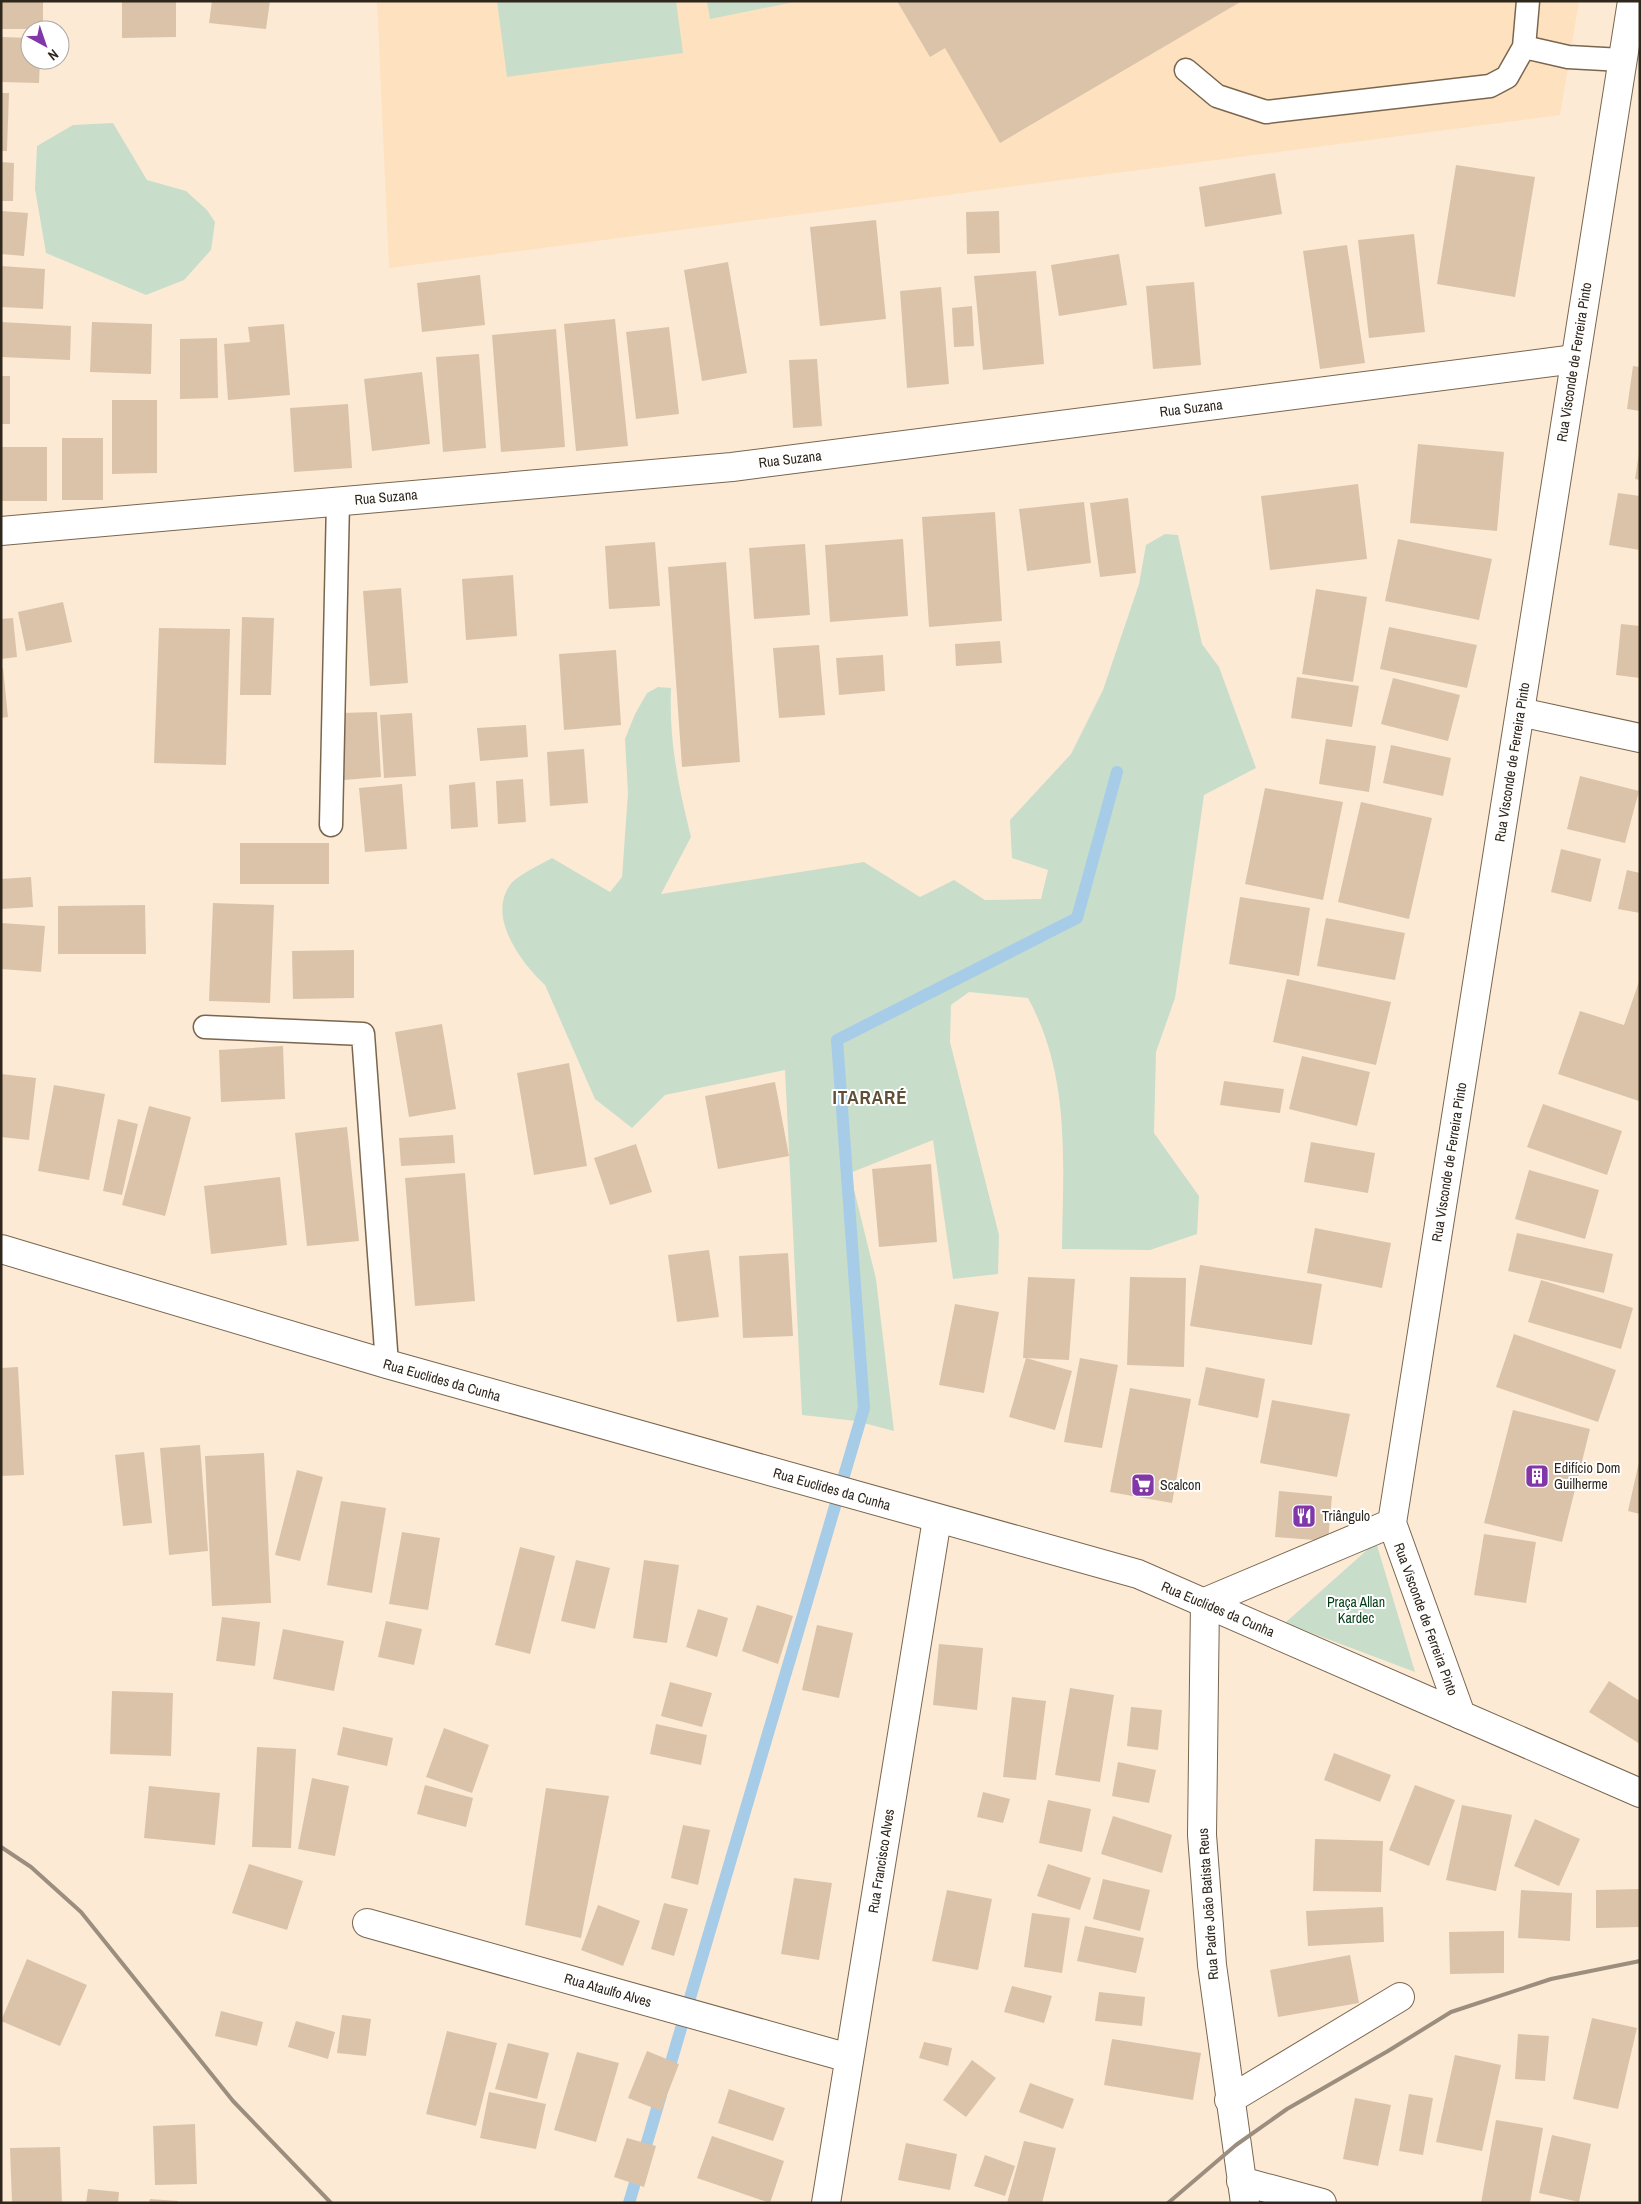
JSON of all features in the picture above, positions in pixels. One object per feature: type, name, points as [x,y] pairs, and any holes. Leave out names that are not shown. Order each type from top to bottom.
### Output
[{"type":"street","name":"Rua Visconde de Ferreira Pinto","points":[[1461,1715],[1392,1523],[1622,60],[1634,7]]},
{"type":"street","name":"Rua Suzana","points":[[1,531],[732,467],[1575,359]]},
{"type":"street","points":[[1520,712],[1640,738]]},
{"type":"street","name":"Rua Euclides da Cunha","points":[[1,1249],[387,1364],[1138,1574],[1640,1793]]},
{"type":"street","name":"Rua Francisco Alves","points":[[826,2203],[937,1519]]},
{"type":"street","name":"Rua Visconde de Ferreira Pinto","points":[[1205,1602],[1392,1523]]},
{"type":"street","name":"Rua Padre João Batista Reus","points":[[1205,1602],[1202,1835],[1212,1965],[1243,2192]]},
{"type":"street","name":"Rua Ataulfo Alves","points":[[367,1923],[849,2058]]},
{"type":"street","points":[[1229,2100],[1400,1998]]},
{"type":"street","points":[[1243,2192],[1322,2203]]},
{"type":"lane","points":[[1186,70],[1217,96],[1266,112],[1490,86],[1507,78],[1524,47],[1528,1]]},
{"type":"lane","points":[[1524,47],[1568,58],[1622,60]]},
{"type":"lane","points":[[331,824],[338,501]]},
{"type":"lane","points":[[205,1028],[363,1034],[387,1364]]},
{"type":"shaded area","points":[[377,1],[1579,1],[1560,115],[389,268]]},
{"type":"green space","points":[[497,1],[676,1],[683,53],[507,77]]},
{"type":"green space","points":[[707,1],[799,1],[710,19]]},
{"type":"green space","points":[[113,123],[147,180],[186,191],[207,210],[215,222],[211,250],[184,280],[146,295],[46,253],[35,189],[37,146],[73,125]]},
{"type":"green space","points":[[1165,534],[1178,535],[1202,644],[1219,667],[1256,768],[1204,795],[1175,998],[1156,1052],[1154,1133],[1199,1196],[1197,1234],[1150,1250],[1062,1249],[1063,1152],[1061,1120],[1052,1058],[1042,1028],[1028,998],[969,992],[951,1005],[950,1042],[999,1235],[998,1274],[953,1279],[933,1140],[850,1173],[876,1279],[894,1431],[856,1421],[802,1415],[785,1070],[665,1095],[632,1128],[595,1099],[545,985],[526,965],[510,939],[502,911],[504,898],[513,881],[552,858],[610,892],[622,877],[628,793],[625,739],[635,714],[647,693],[658,687],[671,688],[671,726],[675,763],[691,837],[661,894],[864,862],[920,897],[954,880],[985,900],[1041,899],[1048,870],[1012,858],[1010,820],[1071,754],[1103,690],[1139,584],[1146,545]]},
{"type":"green space","name":"Praça Allan Kardec","points":[[1376,1542],[1415,1672],[1285,1623]]},
{"type":"building","points":[[1,1],[43,1],[43,20],[20,20],[20,29],[1,29]]},
{"type":"building","points":[[122,1],[176,1],[176,37],[122,38]]},
{"type":"building","points":[[212,1],[270,1],[266,29],[209,23]]},
{"type":"building","points":[[897,1],[1242,1],[1000,143],[945,48],[930,57]]},
{"type":"building","points":[[1,37],[20,38],[20,70],[40,70],[39,83],[1,82]]},
{"type":"building","points":[[1,93],[9,93],[7,151],[1,151]]},
{"type":"building","points":[[1,162],[14,163],[13,201],[1,201]]},
{"type":"building","points":[[1456,165],[1535,177],[1515,297],[1437,284]]},
{"type":"building","points":[[1275,173],[1282,214],[1205,227],[1199,187]]},
{"type":"building","points":[[1,211],[28,213],[24,256],[1,254]]},
{"type":"building","points":[[999,211],[1000,253],[967,254],[966,212]]},
{"type":"building","points":[[876,220],[886,319],[820,326],[810,227]]},
{"type":"building","points":[[1414,234],[1425,332],[1369,338],[1358,240]]},
{"type":"building","points":[[1347,245],[1365,363],[1320,369],[1303,251]]},
{"type":"building","points":[[1119,254],[1127,305],[1059,316],[1051,265]]},
{"type":"building","points":[[728,262],[747,373],[702,381],[684,270]]},
{"type":"building","points":[[1,266],[45,269],[43,309],[1,307]]},
{"type":"building","points":[[1036,271],[1044,364],[983,370],[974,276]]},
{"type":"building","points":[[480,275],[485,325],[422,332],[417,283]]},
{"type":"building","points":[[1194,282],[1201,365],[1153,369],[1146,286]]},
{"type":"building","points":[[941,287],[949,384],[907,388],[900,291]]},
{"type":"building","points":[[972,306],[974,346],[954,347],[952,308]]},
{"type":"building","points":[[615,319],[628,446],[576,451],[564,324]]},
{"type":"building","points":[[1,322],[71,326],[70,360],[1,357]]},
{"type":"building","points":[[92,322],[152,324],[151,374],[90,372]]},
{"type":"building","points":[[284,324],[290,395],[228,400],[224,344],[250,342],[248,327]]},
{"type":"building","points":[[669,327],[679,414],[636,419],[626,332]]},
{"type":"building","points":[[556,329],[565,447],[501,452],[492,335]]},
{"type":"building","points":[[217,338],[218,398],[180,399],[180,339]]},
{"type":"building","points":[[479,354],[486,448],[443,452],[436,357]]},
{"type":"building","points":[[817,359],[822,426],[793,428],[789,360]]},
{"type":"building","points":[[1633,366],[1640,367],[1640,411],[1627,409]]},
{"type":"building","points":[[422,372],[430,444],[372,451],[364,379]]},
{"type":"building","points":[[1,376],[10,376],[10,424],[1,424]]},
{"type":"building","points":[[112,400],[157,400],[157,473],[112,474]]},
{"type":"building","points":[[348,404],[352,468],[294,472],[290,408]]},
{"type":"building","points":[[62,438],[103,438],[103,500],[62,500]]},
{"type":"building","points":[[1418,444],[1504,452],[1497,531],[1410,523]]},
{"type":"building","points":[[1,447],[47,447],[47,501],[1,501]]},
{"type":"building","points":[[1640,453],[1640,480],[1635,479]]},
{"type":"building","points":[[1358,484],[1367,559],[1270,570],[1261,496]]},
{"type":"building","points":[[1618,493],[1640,496],[1640,550],[1609,545]]},
{"type":"building","points":[[1128,498],[1136,573],[1100,577],[1090,503]]},
{"type":"building","points":[[1084,502],[1091,563],[1027,571],[1019,509]]},
{"type":"building","points":[[995,512],[1002,621],[929,627],[922,517]]},
{"type":"building","points":[[903,539],[908,616],[830,622],[825,545]]},
{"type":"building","points":[[1398,539],[1492,559],[1479,620],[1385,601]]},
{"type":"building","points":[[655,542],[660,606],[609,609],[605,546]]},
{"type":"building","points":[[805,544],[810,615],[754,619],[749,548]]},
{"type":"building","points":[[726,562],[740,762],[682,767],[668,567]]},
{"type":"building","points":[[513,575],[517,636],[466,640],[462,579]]},
{"type":"building","points":[[401,588],[408,683],[370,686],[363,591]]},
{"type":"building","points":[[1316,589],[1367,597],[1353,682],[1302,674]]},
{"type":"building","points":[[63,602],[72,642],[26,651],[18,612]]},
{"type":"building","points":[[242,617],[274,618],[271,695],[240,695]]},
{"type":"building","points":[[13,618],[17,657],[1,659],[1,619]]},
{"type":"building","points":[[1621,624],[1640,626],[1640,678],[1616,675]]},
{"type":"building","points":[[1389,627],[1477,645],[1467,688],[1380,669]]},
{"type":"building","points":[[159,628],[230,629],[226,765],[154,763]]},
{"type":"building","points":[[1000,641],[1002,663],[956,666],[955,644]]},
{"type":"building","points":[[819,645],[825,715],[779,718],[773,648]]},
{"type":"building","points":[[616,650],[621,725],[564,730],[559,654]]},
{"type":"building","points":[[883,655],[885,691],[839,695],[836,658]]},
{"type":"building","points":[[1,668],[3,668],[8,717],[1,718]]},
{"type":"building","points":[[1297,677],[1359,686],[1352,727],[1291,718]]},
{"type":"building","points":[[1393,678],[1460,695],[1448,741],[1381,724]]},
{"type":"building","points":[[377,712],[381,777],[344,780],[340,713]]},
{"type":"building","points":[[412,713],[416,776],[384,778],[380,715]]},
{"type":"building","points":[[526,725],[528,757],[480,761],[477,728]]},
{"type":"building","points":[[1326,739],[1376,746],[1369,792],[1319,784]]},
{"type":"building","points":[[1391,745],[1451,758],[1443,796],[1383,783]]},
{"type":"building","points":[[584,749],[588,803],[550,806],[547,752]]},
{"type":"building","points":[[1580,776],[1639,791],[1625,843],[1567,829]]},
{"type":"building","points":[[523,779],[526,822],[498,824],[496,781]]},
{"type":"building","points":[[475,782],[478,827],[451,829],[449,785]]},
{"type":"building","points":[[402,784],[407,849],[365,852],[359,788]]},
{"type":"building","points":[[1265,788],[1343,802],[1323,900],[1245,884]]},
{"type":"building","points":[[1361,802],[1432,818],[1409,919],[1338,902]]},
{"type":"building","points":[[240,843],[329,843],[329,884],[240,884]]},
{"type":"building","points":[[1561,849],[1601,859],[1591,902],[1551,892]]},
{"type":"building","points":[[1627,870],[1640,873],[1640,913],[1618,909]]},
{"type":"building","points":[[31,877],[33,907],[1,909],[1,879]]},
{"type":"building","points":[[1240,897],[1310,908],[1299,976],[1229,964]]},
{"type":"building","points":[[213,903],[274,905],[270,1003],[209,1001]]},
{"type":"building","points":[[145,905],[146,954],[58,954],[58,906]]},
{"type":"building","points":[[1326,918],[1405,933],[1395,980],[1317,966]]},
{"type":"building","points":[[1,923],[45,926],[41,972],[1,969]]},
{"type":"building","points":[[354,950],[354,998],[293,999],[292,951]]},
{"type":"building","points":[[1287,979],[1391,1002],[1376,1065],[1273,1042]]},
{"type":"building","points":[[1640,979],[1639,1101],[1558,1074],[1580,1011],[1624,1025]]},
{"type":"building","points":[[442,1024],[456,1109],[409,1117],[395,1032]]},
{"type":"building","points":[[283,1046],[285,1099],[221,1102],[219,1050]]},
{"type":"building","points":[[1302,1056],[1370,1072],[1357,1126],[1289,1109]]},
{"type":"building","points":[[569,1063],[587,1166],[534,1175],[517,1073]]},
{"type":"building","points":[[1,1074],[36,1078],[29,1140],[1,1137]]},
{"type":"building","points":[[1224,1081],[1284,1089],[1280,1113],[1220,1105]]},
{"type":"building","points":[[775,1082],[789,1156],[718,1169],[705,1096]]},
{"type":"building","points":[[54,1085],[105,1094],[89,1180],[38,1171]]},
{"type":"building","points":[[1543,1104],[1622,1131],[1607,1175],[1527,1147]]},
{"type":"building","points":[[149,1106],[191,1117],[165,1216],[122,1205]]},
{"type":"building","points":[[118,1119],[138,1124],[122,1195],[103,1191]]},
{"type":"building","points":[[347,1127],[359,1241],[307,1246],[295,1133]]},
{"type":"building","points":[[453,1135],[455,1163],[401,1166],[399,1138]]},
{"type":"building","points":[[1311,1142],[1375,1153],[1368,1193],[1304,1182]]},
{"type":"building","points":[[636,1144],[652,1192],[610,1205],[594,1158]]},
{"type":"building","points":[[931,1164],[937,1242],[879,1247],[872,1169]]},
{"type":"building","points":[[1529,1170],[1599,1190],[1585,1239],[1515,1219]]},
{"type":"building","points":[[465,1173],[475,1301],[415,1306],[405,1178]]},
{"type":"building","points":[[280,1177],[287,1245],[211,1254],[204,1186]]},
{"type":"building","points":[[1315,1228],[1391,1243],[1382,1288],[1307,1273]]},
{"type":"building","points":[[1517,1233],[1613,1254],[1604,1293],[1508,1271]]},
{"type":"building","points":[[709,1250],[719,1317],[677,1322],[668,1255]]},
{"type":"building","points":[[788,1253],[793,1336],[743,1338],[739,1256]]},
{"type":"building","points":[[1200,1265],[1322,1284],[1312,1345],[1190,1326]]},
{"type":"building","points":[[1028,1277],[1075,1279],[1069,1360],[1023,1358]]},
{"type":"building","points":[[1130,1277],[1186,1278],[1184,1367],[1127,1365]]},
{"type":"building","points":[[1541,1280],[1633,1308],[1621,1349],[1528,1322]]},
{"type":"building","points":[[955,1304],[999,1312],[984,1393],[939,1385]]},
{"type":"building","points":[[1514,1334],[1616,1370],[1598,1422],[1496,1387]]},
{"type":"building","points":[[1026,1358],[1072,1371],[1055,1430],[1009,1417]]},
{"type":"building","points":[[1080,1358],[1118,1365],[1102,1448],[1064,1442]]},
{"type":"building","points":[[18,1367],[24,1475],[1,1476],[1,1368]]},
{"type":"building","points":[[1206,1367],[1265,1379],[1258,1418],[1198,1405]]},
{"type":"building","points":[[1130,1388],[1191,1399],[1172,1503],[1110,1492]]},
{"type":"building","points":[[1272,1400],[1350,1414],[1337,1477],[1260,1463]]},
{"type":"building","name":"Edifício Dom Guilherme","points":[[1513,1410],[1590,1429],[1562,1542],[1484,1523]]},
{"type":"building","points":[[200,1445],[208,1551],[169,1555],[160,1448]]},
{"type":"building","points":[[144,1452],[152,1523],[123,1526],[115,1455]]},
{"type":"building","points":[[264,1453],[271,1603],[212,1606],[205,1456]]},
{"type":"building","points":[[1640,1462],[1640,1514],[1628,1511]]},
{"type":"building","points":[[297,1470],[323,1477],[300,1561],[275,1555]]},
{"type":"building","name":"Triângulo","points":[[1279,1491],[1332,1496],[1328,1541],[1275,1537]]},
{"type":"building","points":[[341,1501],[386,1508],[372,1593],[327,1585]]},
{"type":"building","points":[[402,1532],[440,1538],[428,1610],[389,1604]]},
{"type":"building","points":[[1484,1534],[1536,1542],[1526,1603],[1474,1595]]},
{"type":"building","points":[[520,1547],[555,1556],[530,1654],[495,1645]]},
{"type":"building","points":[[576,1560],[610,1568],[595,1629],[561,1621]]},
{"type":"building","points":[[644,1560],[679,1565],[667,1643],[633,1638]]},
{"type":"building","points":[[757,1605],[793,1616],[778,1664],[742,1651]]},
{"type":"building","points":[[698,1609],[728,1618],[717,1657],[686,1647]]},
{"type":"building","points":[[222,1617],[260,1622],[255,1666],[216,1661]]},
{"type":"building","points":[[386,1621],[422,1629],[414,1665],[378,1657]]},
{"type":"building","points":[[817,1625],[853,1633],[839,1698],[802,1690]]},
{"type":"building","points":[[283,1629],[344,1641],[334,1691],[273,1679]]},
{"type":"building","points":[[939,1644],[983,1648],[977,1710],[933,1705]]},
{"type":"building","points":[[1609,1681],[1640,1701],[1640,1744],[1589,1712]]},
{"type":"building","points":[[670,1682],[712,1693],[702,1727],[661,1716]]},
{"type":"building","points":[[1070,1688],[1114,1695],[1100,1782],[1055,1775]]},
{"type":"building","points":[[112,1691],[173,1693],[171,1756],[110,1754]]},
{"type":"building","points":[[1012,1697],[1046,1701],[1036,1780],[1003,1777]]},
{"type":"building","points":[[1131,1707],[1162,1710],[1158,1750],[1127,1746]]},
{"type":"building","points":[[656,1724],[707,1735],[701,1765],[650,1754]]},
{"type":"building","points":[[343,1727],[393,1738],[387,1766],[337,1755]]},
{"type":"building","points":[[444,1728],[489,1745],[472,1793],[426,1777]]},
{"type":"building","points":[[257,1747],[296,1749],[291,1848],[252,1847]]},
{"type":"building","points":[[1334,1753],[1391,1775],[1380,1802],[1324,1780]]},
{"type":"building","points":[[1118,1762],[1156,1770],[1149,1803],[1112,1796]]},
{"type":"building","points":[[312,1778],[349,1786],[335,1856],[298,1849]]},
{"type":"building","points":[[425,1785],[473,1798],[466,1827],[417,1814]]},
{"type":"building","points":[[1415,1785],[1455,1800],[1429,1866],[1389,1850]]},
{"type":"building","points":[[149,1786],[220,1793],[215,1845],[144,1838]]},
{"type":"building","points":[[546,1788],[609,1796],[581,1938],[525,1925]]},
{"type":"building","points":[[983,1792],[1010,1799],[1003,1823],[977,1817]]},
{"type":"building","points":[[1048,1800],[1091,1809],[1082,1852],[1039,1843]]},
{"type":"building","points":[[1462,1805],[1512,1815],[1496,1891],[1446,1880]]},
{"type":"building","points":[[1113,1816],[1172,1835],[1162,1873],[1101,1854]]},
{"type":"building","points":[[1535,1819],[1580,1839],[1559,1886],[1514,1866]]},
{"type":"building","points":[[683,1825],[710,1830],[698,1885],[671,1878]]},
{"type":"building","points":[[1315,1839],[1383,1841],[1381,1892],[1313,1891]]},
{"type":"building","points":[[249,1864],[303,1881],[287,1930],[232,1913]]},
{"type":"building","points":[[1048,1864],[1091,1878],[1080,1910],[1037,1896]]},
{"type":"building","points":[[794,1878],[832,1883],[819,1960],[781,1954]]},
{"type":"building","points":[[1103,1879],[1150,1890],[1140,1931],[1093,1919]]},
{"type":"building","points":[[1640,1889],[1640,1927],[1596,1928],[1596,1890]]},
{"type":"building","points":[[947,1890],[992,1899],[978,1970],[932,1961]]},
{"type":"building","points":[[1521,1890],[1572,1893],[1570,1941],[1518,1938]]},
{"type":"building","points":[[664,1903],[688,1909],[674,1956],[651,1949]]},
{"type":"building","points":[[598,1905],[640,1921],[623,1966],[581,1950]]},
{"type":"building","points":[[1383,1907],[1384,1942],[1308,1946],[1306,1911]]},
{"type":"building","points":[[1032,1913],[1070,1918],[1062,1973],[1024,1967]]},
{"type":"building","points":[[1085,1926],[1144,1938],[1136,1973],[1077,1961]]},
{"type":"building","points":[[1504,1931],[1504,1973],[1450,1974],[1449,1932]]},
{"type":"building","points":[[1350,1955],[1359,2003],[1278,2017],[1270,1970]]},
{"type":"building","points":[[27,1959],[87,1985],[60,2046],[1,2021]]},
{"type":"building","points":[[1012,1986],[1052,1996],[1044,2023],[1004,2012]]},
{"type":"building","points":[[1099,1992],[1145,1997],[1142,2026],[1095,2021]]},
{"type":"building","points":[[221,2011],[263,2022],[257,2046],[215,2036]]},
{"type":"building","points":[[342,2015],[371,2019],[366,2056],[337,2053]]},
{"type":"building","points":[[1592,2018],[1637,2028],[1618,2109],[1573,2099]]},
{"type":"building","points":[[296,2021],[335,2032],[328,2059],[288,2047]]},
{"type":"building","points":[[447,2031],[497,2043],[476,2126],[426,2114]]},
{"type":"building","points":[[1518,2034],[1549,2036],[1545,2081],[1515,2079]]},
{"type":"building","points":[[1112,2039],[1201,2053],[1193,2100],[1104,2085]]},
{"type":"building","points":[[924,2042],[952,2048],[948,2066],[919,2058]]},
{"type":"building","points":[[508,2043],[549,2053],[537,2099],[495,2089]]},
{"type":"building","points":[[647,2051],[679,2064],[661,2111],[628,2098]]},
{"type":"building","points":[[577,2052],[619,2063],[596,2142],[554,2130]]},
{"type":"building","points":[[1455,2055],[1501,2065],[1482,2151],[1436,2142]]},
{"type":"building","points":[[972,2060],[996,2078],[966,2117],[943,2100]]},
{"type":"building","points":[[1030,2083],[1074,2099],[1063,2129],[1019,2112]]},
{"type":"building","points":[[729,2089],[785,2108],[773,2141],[718,2123]]},
{"type":"building","points":[[489,2092],[546,2104],[536,2149],[480,2138]]},
{"type":"building","points":[[1409,2094],[1433,2098],[1423,2155],[1399,2151]]},
{"type":"building","points":[[1355,2098],[1391,2105],[1378,2166],[1343,2159]]},
{"type":"building","points":[[1496,2120],[1543,2128],[1530,2203],[1481,2203]]},
{"type":"building","points":[[195,2124],[197,2184],[155,2185],[153,2126]]},
{"type":"building","points":[[1552,2135],[1591,2144],[1579,2202],[1539,2193]]},
{"type":"building","points":[[712,2136],[784,2161],[770,2203],[697,2178]]},
{"type":"building","points":[[627,2138],[656,2146],[644,2187],[614,2177]]},
{"type":"building","points":[[1024,2141],[1056,2148],[1042,2203],[1007,2203]]},
{"type":"building","points":[[906,2143],[957,2154],[950,2190],[898,2180]]},
{"type":"building","points":[[60,2147],[62,2203],[12,2203],[10,2148]]},
{"type":"building","points":[[985,2155],[1015,2166],[1005,2196],[974,2186]]},
{"type":"building","points":[[88,2189],[119,2192],[118,2203],[86,2203]]},
{"type":"building","points":[[150,2199],[178,2201],[178,2203],[149,2203]]},
{"type":"waterway","points":[[667,2076],[864,1408],[837,1040],[1077,918],[1117,772]]},
{"type":"waterway","points":[[629,2203],[661,2095]]},
{"type":"railway","points":[[1,1847],[31,1867],[81,1912],[233,2101],[331,2203]]},
{"type":"railway","points":[[1168,2203],[1236,2145],[1287,2109],[1451,2012],[1551,1979],[1640,1961]]},
{"type":"place","name":"Edifício Dom Guilherme","points":[[1537,1476]]},
{"type":"place","name":"Scalcon","points":[[1143,1485]]},
{"type":"place","name":"Triângulo","points":[[1304,1516]]},
{"type":"district","name":"ITARARÉ","points":[[870,1097]]}]
